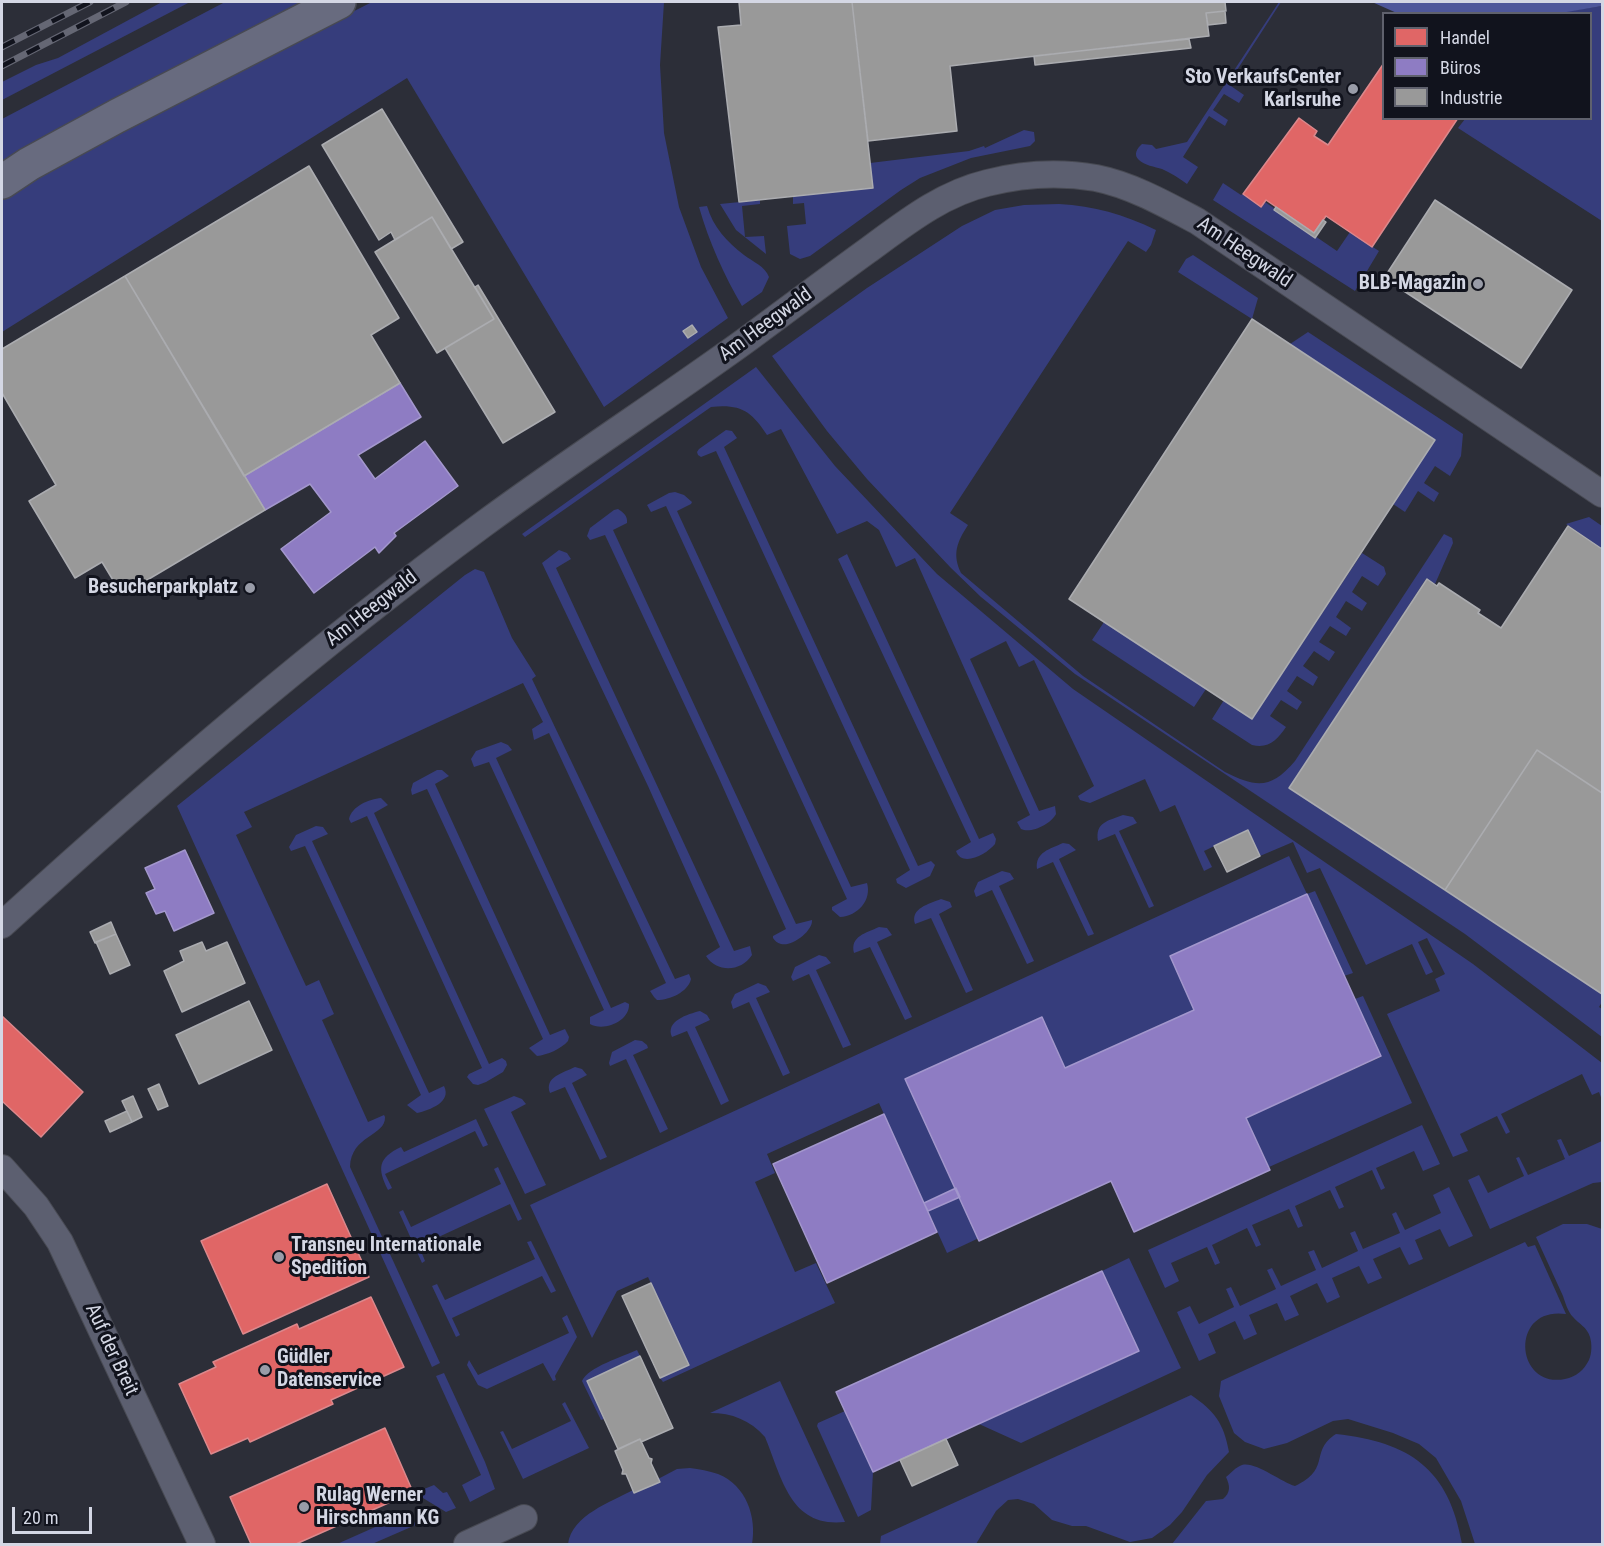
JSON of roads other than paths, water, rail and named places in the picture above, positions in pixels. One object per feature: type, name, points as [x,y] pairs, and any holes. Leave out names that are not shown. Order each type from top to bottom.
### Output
[{"type":"main road","points":[[2,182],[29,164],[107,121],[339,2]]},
{"type":"street","name":"Am Heegwald","points":[[2,925],[114,823],[305,662],[477,528],[749,338],[912,219],[960,192],[984,184],[1010,178],[1069,176],[1098,179],[1154,199],[1197,221],[1602,494]]},
{"type":"street","name":"Auf der Breit","points":[[2,1168],[36,1206],[60,1242],[202,1545]]},
{"type":"street","points":[[467,1545],[524,1518]]},
{"type":"railway","points":[[2,47],[90,2]]},
{"type":"railway","points":[[2,66],[126,2]]},
{"type":"place","name":"Sto VerkaufsCenter Karlsruhe","points":[[1353,89]]},
{"type":"place","name":"BLB-Magazin","points":[[1478,284]]},
{"type":"place","name":"Besucherparkplatz","points":[[250,588]]},
{"type":"place","name":"Transneu Internationale Spedition","points":[[279,1257]]},
{"type":"place","name":"Güdler Datenservice","points":[[265,1370]]},
{"type":"place","name":"Rulag Werner Hirschmann KG","points":[[304,1507]]}]
